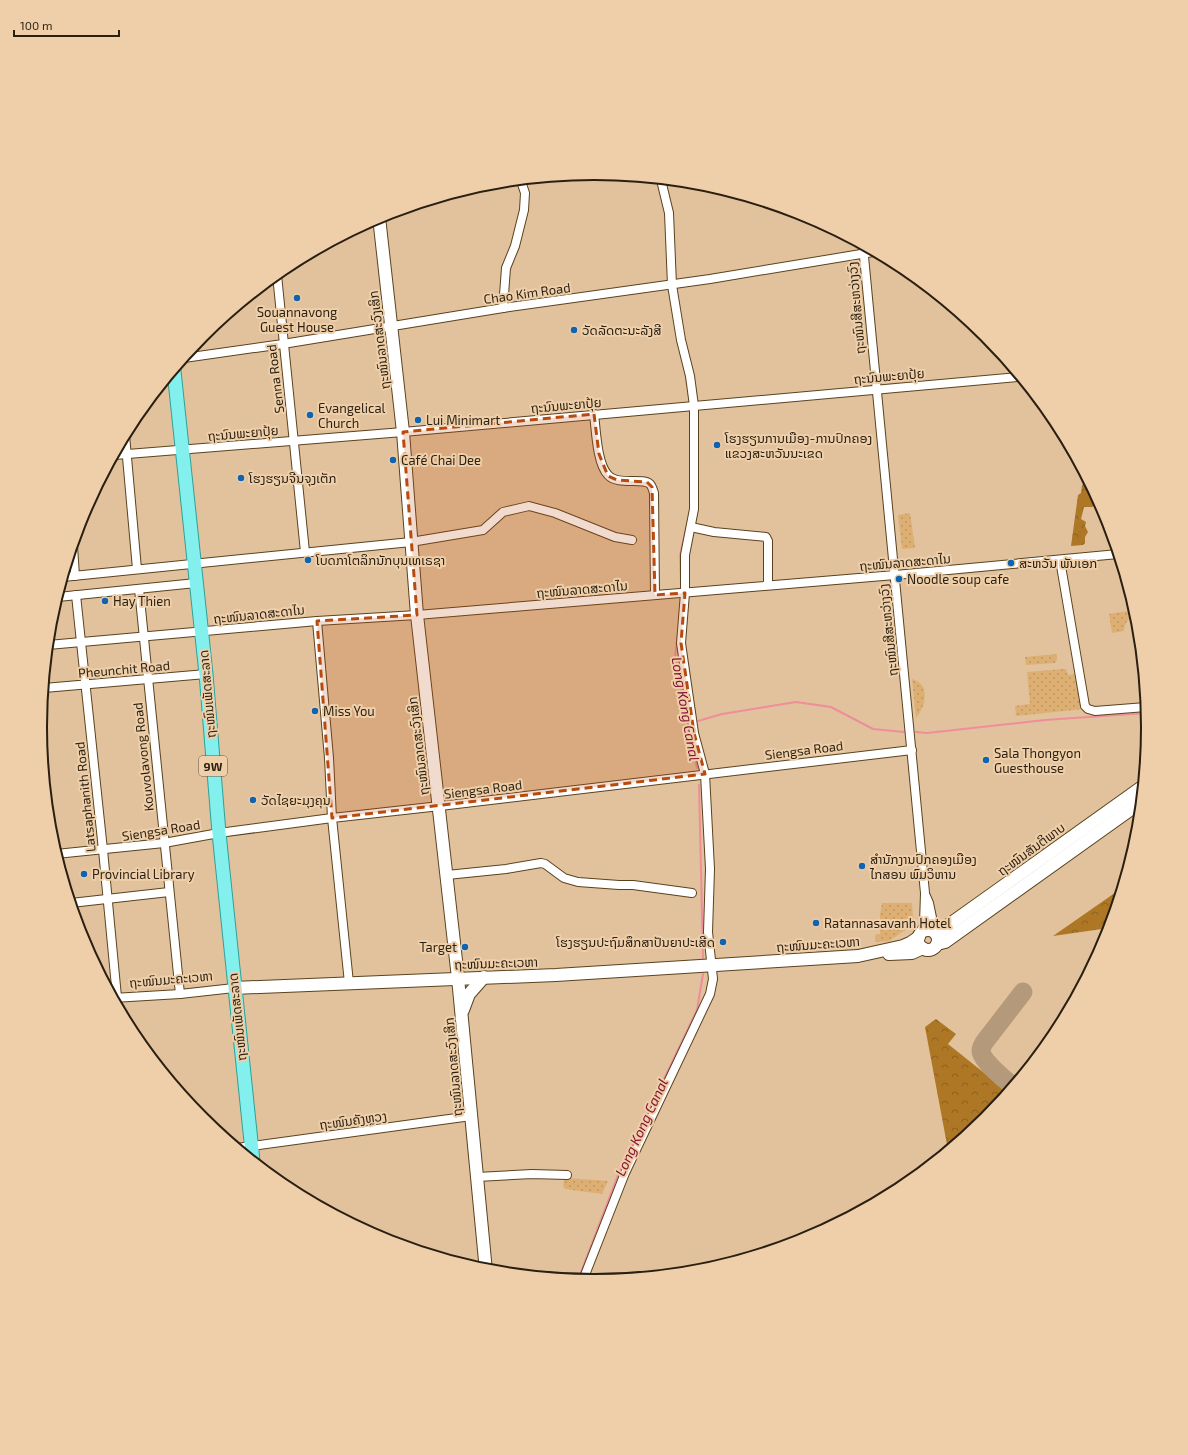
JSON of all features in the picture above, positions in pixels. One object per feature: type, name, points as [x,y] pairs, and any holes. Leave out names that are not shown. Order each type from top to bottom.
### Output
[{"type":"main road","name":"ຖະໜົນເພັດສະລາດ","points":[[175,377],[193,563],[206,674],[234,988],[253,1154]]},
{"type":"street","points":[[503,308],[506,268],[515,246],[524,210],[525,193],[522,185]]},
{"type":"street","points":[[585,1274],[625,1173],[710,994],[713,978],[708,932],[710,869],[705,774],[694,733],[681,643],[685,593],[685,555],[694,509],[694,406],[690,376],[681,340],[672,285],[669,213],[662,185]]},
{"type":"street","name":"ຖະໜົນລາດສະວົງເສິກ","points":[[380,224],[404,432],[417,615],[440,806],[485,1264]]},
{"type":"street","name":"Chao Kim Road","points":[[192,357],[283,344],[503,308],[672,285],[861,250]]},
{"type":"street","name":"ຖະໜົນສີສະຫວ່າງວົງ","points":[[863,251],[925,893]]},
{"type":"street","name":"Senna Road","points":[[278,282],[305,552]]},
{"type":"street","name":"ຖະນົນພະຍາປຸ້ຍ","points":[[120,455],[404,432],[1014,377]]},
{"type":"street","points":[[594,414],[600,454],[608,476],[617,480],[647,482],[652,487],[654,492],[655,595]]},
{"type":"street","points":[[126,445],[137,569]]},
{"type":"street","points":[[69,577],[411,542],[483,530],[503,512],[529,506],[555,513],[615,537],[632,540]]},
{"type":"street","points":[[691,527],[714,532],[766,537],[768,541],[768,585]]},
{"type":"street","name":"ຖະໜົນລາດສະດາໄນ","points":[[54,644],[144,638],[317,621],[417,615],[685,593],[1113,555]]},
{"type":"street","points":[[74,559],[75,576]]},
{"type":"street","points":[[1060,560],[1086,706],[1088,709],[1096,711],[1140,707]]},
{"type":"street","points":[[64,596],[196,583]]},
{"type":"street","name":"Kouvolavong Road","points":[[139,589],[180,994]]},
{"type":"street","name":"Latsaphanith Road","points":[[76,595],[103,850],[114,990]]},
{"type":"street","points":[[317,621],[332,818],[349,983]]},
{"type":"street","name":"Pheunchit Road","points":[[48,688],[206,674]]},
{"type":"street","name":"Siengsa Road","points":[[62,853],[164,842],[332,818],[912,750]]},
{"type":"street","name":"ຖະໜົນສັນຕິພາບ","points":[[1135,807],[945,942],[936,937],[1137,791]]},
{"type":"street","points":[[447,875],[506,869],[541,863],[545,864],[564,878],[578,882],[633,885],[692,892]]},
{"type":"street","points":[[76,902],[169,892]]},
{"type":"street","points":[[921,940],[929,949],[932,948],[936,937],[929,902],[925,893]]},
{"type":"street","points":[[921,940],[924,924],[925,893]]},
{"type":"street","points":[[921,940],[928,930],[936,937]]},
{"type":"street","name":"ຖະໜົນມະຄະເວຫາ","points":[[118,998],[180,994],[234,988],[484,976],[556,975],[712,966],[858,956],[878,952],[887,954],[908,954],[921,940]]},
{"type":"street","points":[[462,1017],[469,994],[484,976]]},
{"type":"street","name":"ຖະໜົນຄັງຫຼວງ","points":[[243,1147],[471,1116]]},
{"type":"street","points":[[476,1177],[532,1174],[567,1175]]},
{"type":"highlighted area","points":[[594,414],[599,454],[608,476],[617,480],[647,482],[652,487],[655,595],[685,593],[681,643],[694,733],[705,774],[332,818],[317,621],[417,615],[403,432]]},
{"type":"shaded area","points":[[910,513],[915,548],[902,549],[898,515]]},
{"type":"shaded area","points":[[1128,611],[1129,619],[1127,621],[1124,631],[1112,633],[1109,614]]},
{"type":"shaded area","points":[[1057,654],[1057,660],[1055,663],[1026,665],[1025,657]]},
{"type":"shaded area","points":[[1066,669],[1068,675],[1078,674],[1083,709],[1016,716],[1015,706],[1030,704],[1027,672]]},
{"type":"shaded area","points":[[912,679],[922,686],[925,696],[922,708],[916,718]]},
{"type":"shaded area","points":[[882,903],[912,903],[913,919],[907,929],[889,941],[875,942],[875,935],[880,934],[880,915]]},
{"type":"shaded area","points":[[564,1178],[608,1181],[602,1194],[565,1189],[563,1186]]},
{"type":"green space","points":[[1084,484],[1094,506],[1084,507],[1081,519],[1086,522],[1085,526],[1088,532],[1085,537],[1085,543],[1083,545],[1071,546],[1078,495],[1081,493],[1082,485]]},
{"type":"green space","points":[[1115,893],[1102,929],[1053,936]]},
{"type":"green space","points":[[936,1019],[956,1034],[948,1044],[1004,1089],[981,1114],[947,1145],[925,1027]]},
{"type":"waterway","name":"Long Kong Canal","points":[[685,370],[687,385]]},
{"type":"waterway","name":"Long Kong Canal","points":[[681,583],[680,555],[687,524]]},
{"type":"waterway","name":"Long Kong Canal","points":[[678,633],[675,657],[697,768]]},
{"type":"waterway","points":[[698,721],[722,714],[796,702],[831,707],[873,729],[904,732]]},
{"type":"waterway","points":[[916,732],[927,733],[1045,720],[1141,713]]},
{"type":"waterway","name":"Long Kong Canal","points":[[699,785],[703,958]]},
{"type":"waterway","name":"Long Kong Canal","points":[[580,1274],[618,1175],[697,1010],[703,974]]},
{"type":"taxiway","points":[[1009,1083],[989,1065],[982,1055],[981,1049],[1023,992]]},
{"type":"place","name":"Souannavong Guest House","points":[[297,298]]},
{"type":"place","name":"ວັດລັດຕະນະລັງສີ","points":[[574,330]]},
{"type":"place","name":"Evangelical Church","points":[[310,415]]},
{"type":"place","name":"Lui Minimart","points":[[418,420]]},
{"type":"place","name":"ໂຮງຮຽນການເມືອງ-ການປົກຄອງ ແຂວງສະຫວັນນະເຂດ","points":[[717,445]]},
{"type":"place","name":"Café Chai Dee","points":[[393,460]]},
{"type":"place","name":"ໂຮງຮຽນຈີນຈຸງເຕັກ","points":[[241,478]]},
{"type":"place","name":"ໂບດກາໂຕລິກນັກບຸນເທເຣຊາ","points":[[308,560]]},
{"type":"place","name":"ສະຫວັນ ພັນເອກ","points":[[1011,563]]},
{"type":"place","name":"Noodle soup cafe","points":[[899,579]]},
{"type":"place","name":"Hay Thien","points":[[105,601]]},
{"type":"place","name":"Miss You","points":[[315,711]]},
{"type":"place","name":"Sala Thongyon Guesthouse","points":[[986,760]]},
{"type":"place","name":"ວັດໄຊຍະມຸງຄຸນ","points":[[253,800]]},
{"type":"place","name":"ສຳນັກງານປົກຄອງເມືອງ ໄກສອນ ພົມວິຫານ","points":[[862,866]]},
{"type":"place","name":"Provincial Library","points":[[84,874]]},
{"type":"place","name":"Ratannasavanh Hotel","points":[[816,923]]},
{"type":"place","name":"ໂຮງຮຽນປະຖົມສຶກສາປັນຍາປະເສີດ","points":[[723,942]]},
{"type":"place","name":"Target","points":[[465,947]]}]
